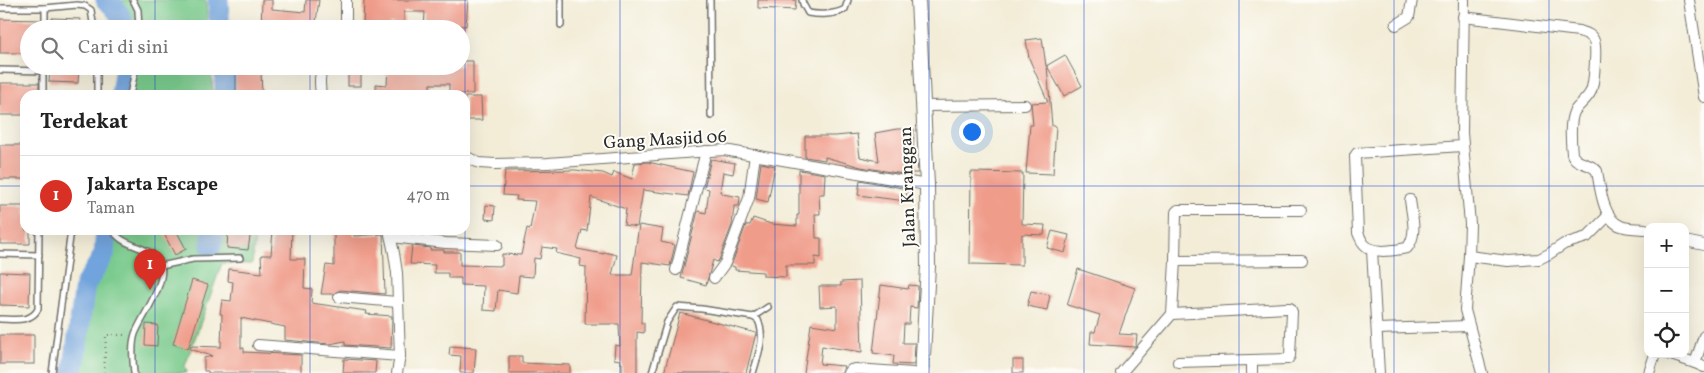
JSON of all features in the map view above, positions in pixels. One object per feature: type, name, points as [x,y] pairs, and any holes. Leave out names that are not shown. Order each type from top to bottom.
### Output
[{"type":"main road","name":"Jalan Kranggan","points":[[918,0],[927,185],[928,282],[922,373]]},
{"type":"street","points":[[346,0],[346,20]]},
{"type":"street","points":[[1396,25],[1408,17],[1412,0]]},
{"type":"street","points":[[1464,0],[1462,146],[1469,207],[1469,256],[1465,310],[1482,373]]},
{"type":"street","points":[[1689,0],[1704,92]]},
{"type":"street","points":[[1463,17],[1579,31],[1590,35],[1594,40],[1592,86],[1587,98],[1574,113],[1572,128],[1573,158],[1594,167],[1597,172],[1604,204],[1613,220],[1621,226],[1644,229]]},
{"type":"street","points":[[320,75],[321,90]]},
{"type":"street","points":[[922,106],[1025,105]]},
{"type":"street","points":[[1410,200],[1414,229],[1413,241],[1407,248],[1372,250],[1364,244],[1358,234],[1355,156],[1357,153],[1462,146]]},
{"type":"street","name":"Gang Masjid 06","points":[[470,158],[479,163],[495,164],[548,163],[734,150],[927,185]]},
{"type":"street","points":[[676,270],[706,151]]},
{"type":"street","points":[[714,278],[725,263],[749,198],[755,155]]},
{"type":"street","points":[[1121,373],[1172,314],[1176,217],[1178,210],[1301,210]]},
{"type":"street","points":[[1469,256],[1508,262],[1538,259],[1564,244],[1587,237],[1609,215]]},
{"type":"street","points":[[390,235],[397,273],[400,356],[397,373]]},
{"type":"street","points":[[402,235],[446,242],[497,245]]},
{"type":"street","points":[[1689,242],[1704,245]]},
{"type":"street","points":[[1372,250],[1379,373]]},
{"type":"street","points":[[1175,261],[1302,260]]},
{"type":"street","points":[[339,298],[397,302]]},
{"type":"street","points":[[1172,314],[1286,308],[1292,310],[1290,356],[1288,359],[1178,362]]},
{"type":"street","points":[[1377,329],[1468,326]]},
{"type":"street","points":[[1680,358],[1700,365],[1704,336]]},
{"type":"street","points":[[258,344],[400,356]]},
{"type":"street","points":[[1650,373],[1654,358]]},
{"type":"street","points":[[1252,361],[1252,373]]},
{"type":"street","points":[[849,373],[851,370],[856,369],[913,373]]},
{"type":"lane","points":[[133,0],[138,10],[139,20]]},
{"type":"lane","points":[[560,0],[561,25]]},
{"type":"lane","points":[[710,0],[711,116]]},
{"type":"lane","points":[[802,0],[802,4],[808,13],[816,14],[846,10],[848,0]]},
{"type":"lane","points":[[0,8],[85,6],[91,10],[93,20]]},
{"type":"lane","points":[[45,20],[46,8]]},
{"type":"lane","points":[[0,70],[20,69]]},
{"type":"lane","points":[[43,75],[43,90]]},
{"type":"lane","points":[[97,75],[97,90]]},
{"type":"lane","points":[[131,90],[134,75]]},
{"type":"lane","points":[[0,319],[27,319],[38,310],[39,235]]},
{"type":"lane","points":[[52,373],[70,235]]},
{"type":"lane","points":[[117,235],[120,239],[155,257],[161,266],[162,272],[153,301],[135,335],[132,353],[134,373]]},
{"type":"lane","points":[[0,254],[39,255]]},
{"type":"lane","points":[[161,266],[193,259],[240,258]]},
{"type":"lane","points":[[752,317],[768,306]]},
{"type":"lane","points":[[652,373],[667,322],[677,307],[752,317],[758,320],[762,333],[762,342],[753,373]]},
{"type":"path","points":[[104,373],[106,335],[135,335]]},
{"type":"green space","points":[[120,0],[206,0],[207,20],[129,20]]},
{"type":"green space","points":[[126,75],[212,75],[213,90],[124,90]]},
{"type":"green space","points":[[98,235],[255,235],[252,264],[222,263],[185,366],[187,373],[73,373]]},
{"type":"building","points":[[262,0],[272,0],[272,9],[305,12],[306,0],[319,0],[316,20],[261,20]]},
{"type":"building","points":[[364,0],[468,0],[466,20],[425,20],[425,12],[404,12],[404,20],[363,20]]},
{"type":"building","points":[[758,0],[796,0],[795,10],[758,8]]},
{"type":"building","points":[[52,18],[80,19],[80,20],[52,20]]},
{"type":"building","points":[[0,19],[41,20],[20,20],[20,53],[0,53]]},
{"type":"building","points":[[1042,38],[1046,66],[1065,55],[1082,86],[1064,96],[1047,66],[1052,126],[1056,126],[1053,174],[1026,173],[1030,125],[1033,125],[1031,103],[1048,102],[1029,58],[1026,40]]},
{"type":"building","points":[[470,61],[473,61],[473,94],[470,94],[470,90],[449,90],[449,84],[430,84],[430,90],[376,90],[376,84],[387,85],[388,75],[470,75]]},
{"type":"building","points":[[49,75],[78,75],[78,83],[49,82]]},
{"type":"building","points":[[236,75],[261,75],[262,90],[236,90]]},
{"type":"building","points":[[348,75],[361,75],[361,86],[348,86]]},
{"type":"building","points":[[0,83],[39,83],[39,90],[20,90],[20,115],[0,115]]},
{"type":"building","points":[[470,97],[481,97],[482,120],[470,120]]},
{"type":"building","points":[[897,129],[914,129],[913,162],[917,161],[918,173],[909,173],[909,175],[861,167],[825,157],[825,160],[805,157],[805,136],[857,134],[860,157],[879,161],[875,133]]},
{"type":"building","points":[[0,145],[20,145],[20,179],[0,179]]},
{"type":"building","points":[[711,159],[735,163],[733,174],[723,172],[720,192],[740,197],[739,206],[734,206],[732,225],[719,260],[717,262],[713,260],[706,285],[681,278],[698,211],[706,213],[709,189],[704,188]]},
{"type":"building","points":[[648,162],[693,172],[688,196],[643,190],[637,227],[624,225],[626,209],[591,197],[587,231],[582,230],[577,249],[617,255],[612,275],[632,275],[639,225],[663,229],[661,242],[675,245],[670,266],[642,262],[641,323],[644,323],[644,333],[637,332],[637,373],[622,373],[622,363],[620,363],[620,360],[614,359],[615,345],[620,346],[619,324],[585,324],[586,267],[580,266],[581,259],[556,253],[557,249],[542,247],[540,259],[534,258],[533,277],[519,276],[517,293],[498,290],[496,311],[483,310],[484,286],[461,285],[461,278],[448,278],[448,273],[434,273],[435,265],[410,264],[412,246],[431,248],[430,250],[444,250],[444,252],[460,252],[460,265],[502,266],[502,254],[521,255],[527,228],[530,229],[535,201],[516,200],[517,196],[503,195],[505,171],[575,170],[603,173],[612,177],[614,172],[632,179],[635,163]]},
{"type":"building","points":[[761,163],[775,166],[768,202],[756,199]]},
{"type":"building","points":[[799,170],[825,174],[824,194],[819,194],[820,214],[815,214],[816,238],[821,238],[821,258],[815,257],[815,265],[786,265],[786,277],[763,276],[763,272],[735,270],[735,267],[731,266],[746,225],[750,225],[753,218],[771,224],[797,226],[797,215],[799,215]]},
{"type":"building","points":[[971,172],[1023,173],[1022,224],[1045,225],[1044,235],[1022,234],[1022,265],[970,264]]},
{"type":"building","points":[[860,180],[907,189],[906,201],[858,195]]},
{"type":"building","points":[[486,205],[495,206],[494,220],[485,219]]},
{"type":"building","points":[[0,206],[20,206],[20,235],[30,235],[30,244],[0,244]]},
{"type":"building","points":[[1052,231],[1069,235],[1065,253],[1047,248]]},
{"type":"building","points":[[165,235],[179,235],[186,249],[175,255]]},
{"type":"building","points":[[228,235],[250,235],[248,250],[227,248]]},
{"type":"building","points":[[273,235],[292,235],[291,259],[305,259],[304,288],[312,289],[311,303],[367,311],[366,314],[392,316],[391,348],[345,345],[345,341],[330,344],[285,340],[285,327],[241,318],[241,348],[244,348],[244,352],[301,355],[301,373],[208,373],[208,371],[204,371],[204,358],[212,356],[190,349],[191,346],[221,347],[222,314],[220,314],[222,300],[231,301],[233,282],[228,281],[229,269],[262,273],[261,255],[271,255]]},
{"type":"building","points":[[334,235],[383,235],[385,294],[340,290],[333,294],[321,294],[326,265],[334,266]]},
{"type":"building","points":[[1078,269],[1135,288],[1119,334],[1137,335],[1135,347],[1090,344],[1091,332],[1095,332],[1100,315],[1067,305]]},
{"type":"building","points":[[0,272],[30,273],[29,306],[0,305]]},
{"type":"building","points":[[192,280],[208,285],[188,349],[173,344]]},
{"type":"building","points":[[860,281],[862,352],[822,346],[820,364],[844,366],[842,373],[804,373],[811,324],[837,328],[837,306],[820,307],[819,286],[841,286],[841,282]]},
{"type":"building","points":[[881,285],[908,289],[909,285],[918,286],[917,308],[910,307],[909,324],[904,324],[903,343],[915,343],[914,365],[893,364],[894,356],[873,353]]},
{"type":"building","points":[[1031,291],[1050,295],[1047,310],[1027,306]]},
{"type":"building","points":[[680,313],[756,333],[746,373],[664,373]]},
{"type":"building","points":[[146,324],[158,325],[157,346],[145,345]]},
{"type":"building","points":[[0,335],[34,335],[34,364],[0,364]]},
{"type":"building","points":[[450,346],[476,348],[474,373],[460,373],[461,356],[449,355]]},
{"type":"building","points":[[509,356],[522,356],[522,363],[570,365],[570,373],[509,373]]},
{"type":"building","points":[[344,359],[376,361],[375,373],[343,373]]},
{"type":"building","points":[[1013,360],[1023,360],[1023,373],[1013,373]]},
{"type":"waterway","points":[[106,0],[118,12],[122,20]]},
{"type":"waterway","points":[[218,0],[219,20]]},
{"type":"waterway","points":[[122,90],[124,75]]},
{"type":"waterway","points":[[225,75],[225,90]]},
{"type":"waterway","points":[[73,373],[85,285],[104,255],[106,235]]},
{"type":"waterway","points":[[211,246],[213,235]]},
{"type":"place","name":"Jakarta Escape","points":[[150,290]]}]
